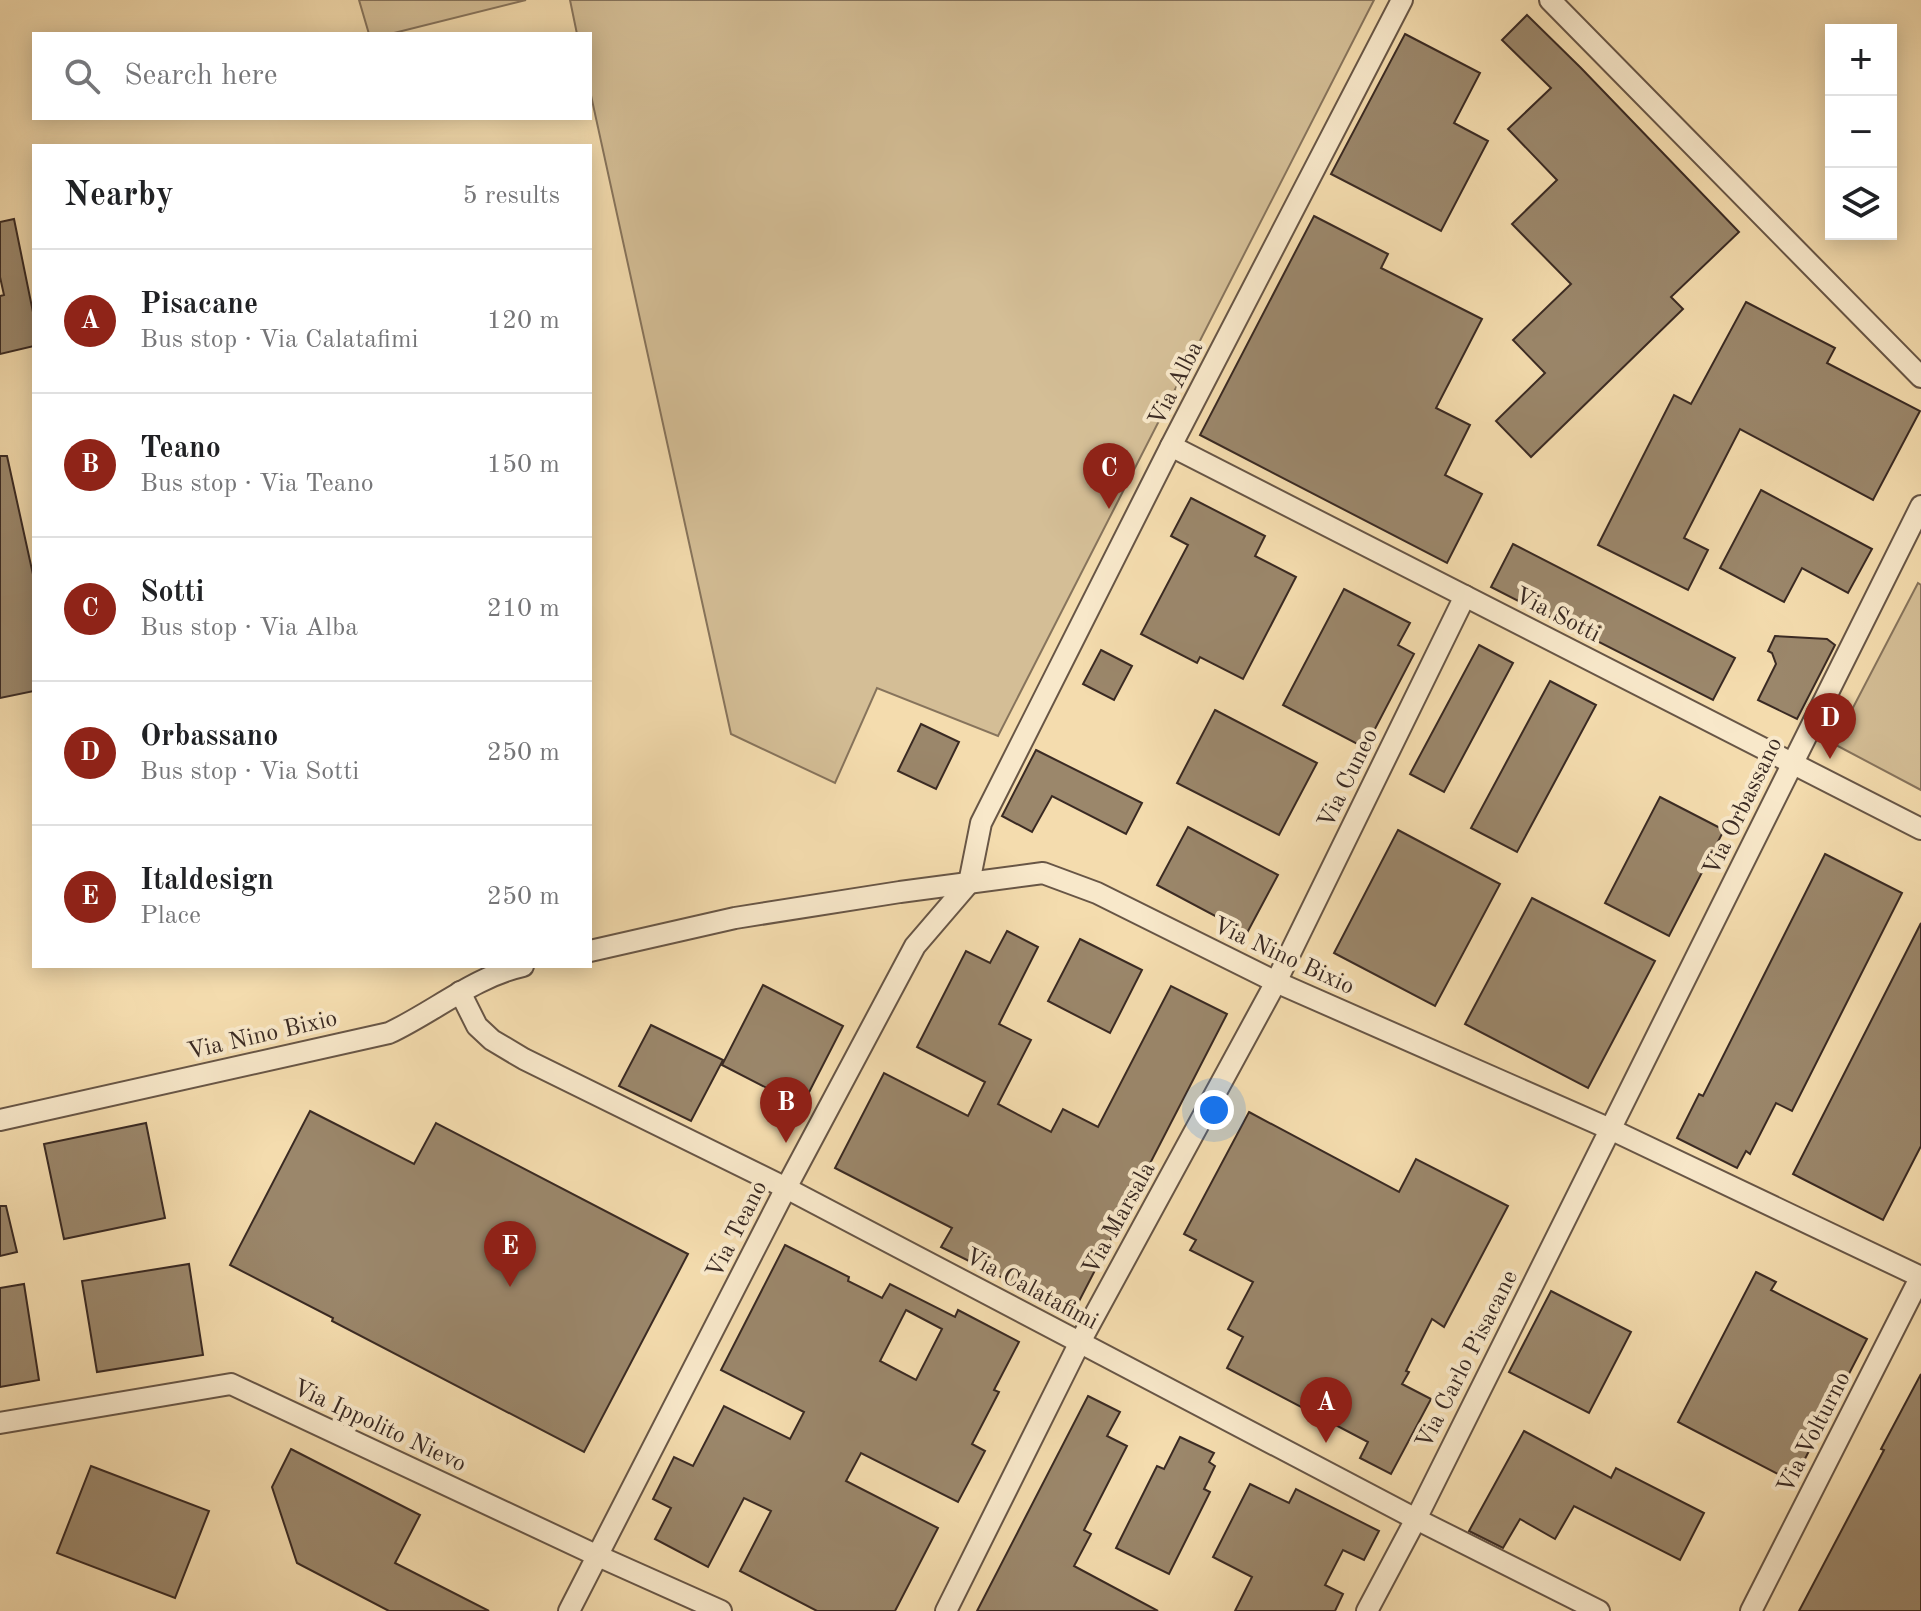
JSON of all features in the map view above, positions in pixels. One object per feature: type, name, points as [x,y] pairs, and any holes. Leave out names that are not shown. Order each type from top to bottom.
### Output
[{"type":"street","name":"Via Alba","points":[[969,883],[981,823],[1171,446],[1402,0]]},
{"type":"street","points":[[1550,0],[1921,377]]},
{"type":"street","name":"Via Sotti","points":[[1171,446],[1921,829]]},
{"type":"street","name":"Via Orbassano","points":[[1610,1129],[1921,506]]},
{"type":"street","name":"Via Cuneo","points":[[1276,982],[1465,596]]},
{"type":"street","name":"Via Nino Bixio","points":[[592,951],[735,918],[1043,873],[1097,893],[1276,982],[1610,1129],[1921,1276]]},
{"type":"street","name":"Via Teano","points":[[569,1611],[786,1188],[915,946],[969,883]]},
{"type":"street","name":"Via Nino Bixio","points":[[0,1120],[389,1033],[460,992],[512,968]]},
{"type":"street","name":"Via Marsala","points":[[946,1611],[1080,1342],[1276,982]]},
{"type":"street","name":"Via Calatafimi","points":[[460,992],[477,1026],[492,1040],[524,1059],[786,1188],[1416,1519],[1599,1611]]},
{"type":"street","name":"Via Carlo Pisacane","points":[[1367,1611],[1610,1129]]},
{"type":"street","name":"Via Volturno","points":[[1751,1611],[1921,1276]]},
{"type":"street","name":"Via Ippolito Nievo","points":[[0,1423],[231,1384],[721,1611]]},
{"type":"shaded area","points":[[359,0],[526,0],[398,32],[368,32]]},
{"type":"shaded area","points":[[570,0],[1374,0],[998,736],[877,688],[835,783],[731,734],[592,100],[592,32],[577,32]]},
{"type":"shaded area","points":[[1918,583],[1921,585],[1921,790],[1834,744]]},
{"type":"building","points":[[1527,15],[1739,232],[1671,297],[1683,309],[1531,457],[1496,421],[1545,373],[1513,340],[1571,284],[1512,224],[1557,180],[1508,129],[1551,88],[1502,40]]},
{"type":"building","points":[[1405,34],[1480,73],[1454,123],[1488,141],[1441,231],[1331,174]]},
{"type":"building","points":[[1314,216],[1388,254],[1381,268],[1482,319],[1436,408],[1470,425],[1445,475],[1482,494],[1447,563],[1200,435]]},
{"type":"building","points":[[14,219],[32,307],[32,346],[0,354],[0,296],[4,295],[0,277],[0,222]]},
{"type":"building","points":[[1746,302],[1835,348],[1827,363],[1920,411],[1873,500],[1740,429],[1684,538],[1708,550],[1688,590],[1598,545],[1674,395],[1691,404]]},
{"type":"building","points":[[0,456],[7,456],[32,570],[32,691],[0,698]]},
{"type":"building","points":[[1761,490],[1872,549],[1848,593],[1802,568],[1784,602],[1720,568]]},
{"type":"building","points":[[1191,498],[1265,536],[1255,556],[1296,577],[1243,679],[1200,657],[1197,663],[1141,634],[1188,545],[1171,536]]},
{"type":"building","points":[[1513,544],[1735,658],[1713,700],[1491,587]]},
{"type":"building","points":[[1344,589],[1410,623],[1398,645],[1414,654],[1365,748],[1283,705]]},
{"type":"building","points":[[1775,636],[1827,639],[1835,645],[1797,719],[1758,700],[1776,664],[1768,651]]},
{"type":"building","points":[[1479,645],[1513,663],[1444,792],[1410,774]]},
{"type":"building","points":[[1101,650],[1132,666],[1114,700],[1083,684]]},
{"type":"building","points":[[1550,681],[1596,705],[1517,852],[1471,828]]},
{"type":"building","points":[[1215,710],[1317,763],[1279,835],[1177,783]]},
{"type":"building","points":[[921,724],[959,742],[936,789],[898,771]]},
{"type":"building","points":[[1036,750],[1142,803],[1126,834],[1052,796],[1032,832],[1002,816]]},
{"type":"building","points":[[1660,797],[1724,830],[1669,936],[1605,903]]},
{"type":"building","points":[[1188,827],[1278,875],[1247,933],[1157,885]]},
{"type":"building","points":[[1398,830],[1500,884],[1435,1006],[1334,953]]},
{"type":"building","points":[[1825,854],[1902,893],[1792,1111],[1776,1103],[1750,1154],[1746,1151],[1737,1168],[1677,1138],[1699,1094],[1703,1096]]},
{"type":"building","points":[[1532,898],[1655,961],[1588,1088],[1465,1024]]},
{"type":"building","points":[[1921,923],[1921,1146],[1883,1220],[1793,1174]]},
{"type":"building","points":[[1007,931],[1038,947],[999,1024],[1031,1040],[998,1104],[1051,1132],[1063,1109],[1098,1127],[1171,986],[1227,1014],[1073,1313],[941,1247],[952,1228],[835,1168],[884,1073],[968,1116],[985,1082],[917,1047],[966,951],[990,963]]},
{"type":"building","points":[[1080,939],[1142,970],[1110,1033],[1048,1001]]},
{"type":"building","points":[[763,985],[843,1026],[802,1106],[722,1065]]},
{"type":"building","points":[[651,1025],[723,1060],[691,1121],[619,1086]]},
{"type":"building","points":[[310,1111],[414,1164],[436,1123],[688,1254],[584,1452],[230,1265]]},
{"type":"building","points":[[1249,1112],[1399,1192],[1416,1159],[1508,1206],[1444,1327],[1432,1319],[1406,1371],[1409,1372],[1402,1384],[1431,1399],[1391,1474],[1360,1458],[1368,1442],[1227,1368],[1243,1337],[1228,1329],[1253,1282],[1190,1250],[1196,1240],[1184,1234]]},
{"type":"building","points":[[146,1123],[165,1218],[64,1239],[44,1144]]},
{"type":"building","points":[[0,1206],[6,1206],[17,1252],[0,1256]]},
{"type":"building","points":[[785,1245],[849,1277],[848,1281],[882,1298],[890,1284],[955,1317],[958,1310],[1019,1342],[994,1390],[999,1392],[972,1444],[985,1451],[958,1502],[861,1453],[846,1481],[938,1528],[895,1611],[817,1611],[740,1571],[771,1511],[744,1498],[708,1567],[655,1539],[671,1508],[653,1499],[674,1457],[693,1466],[724,1406],[790,1439],[804,1412],[721,1370]],"holes":[[[906,1310],[942,1329],[916,1380],[880,1361]]]},
{"type":"building","points":[[189,1264],[203,1355],[97,1372],[82,1281]]},
{"type":"building","points":[[1756,1272],[1776,1282],[1771,1290],[1867,1339],[1793,1482],[1678,1422]]},
{"type":"building","points":[[24,1284],[39,1380],[0,1387],[0,1288]]},
{"type":"building","points":[[1551,1291],[1631,1332],[1589,1413],[1509,1372]]},
{"type":"building","points":[[1921,1374],[1921,1611],[1799,1611],[1884,1450],[1881,1449]]},
{"type":"building","points":[[1088,1396],[1120,1412],[1107,1436],[1127,1446],[1084,1530],[1091,1534],[1074,1566],[1158,1611],[977,1611]]},
{"type":"building","points":[[1524,1431],[1611,1478],[1616,1468],[1704,1513],[1680,1560],[1574,1506],[1555,1539],[1520,1519],[1503,1548],[1469,1531]]},
{"type":"building","points":[[1180,1437],[1214,1453],[1209,1462],[1215,1466],[1204,1489],[1210,1492],[1169,1574],[1116,1548],[1157,1466],[1164,1469]]},
{"type":"building","points":[[291,1449],[420,1515],[395,1563],[489,1611],[389,1611],[297,1563],[272,1487]]},
{"type":"building","points":[[91,1466],[209,1511],[175,1598],[57,1553]]},
{"type":"building","points":[[1250,1484],[1289,1503],[1296,1489],[1379,1531],[1364,1560],[1343,1550],[1325,1585],[1343,1594],[1335,1611],[1235,1611],[1252,1577],[1213,1557]]},
{"type":"place","name":"Sotti","points":[[1109,509]]},
{"type":"place","name":"Orbassano","points":[[1830,759]]},
{"type":"place","name":"Teano","points":[[786,1143]]},
{"type":"place","name":"Italdesign","points":[[510,1287]]},
{"type":"place","name":"Pisacane","points":[[1326,1443]]}]
